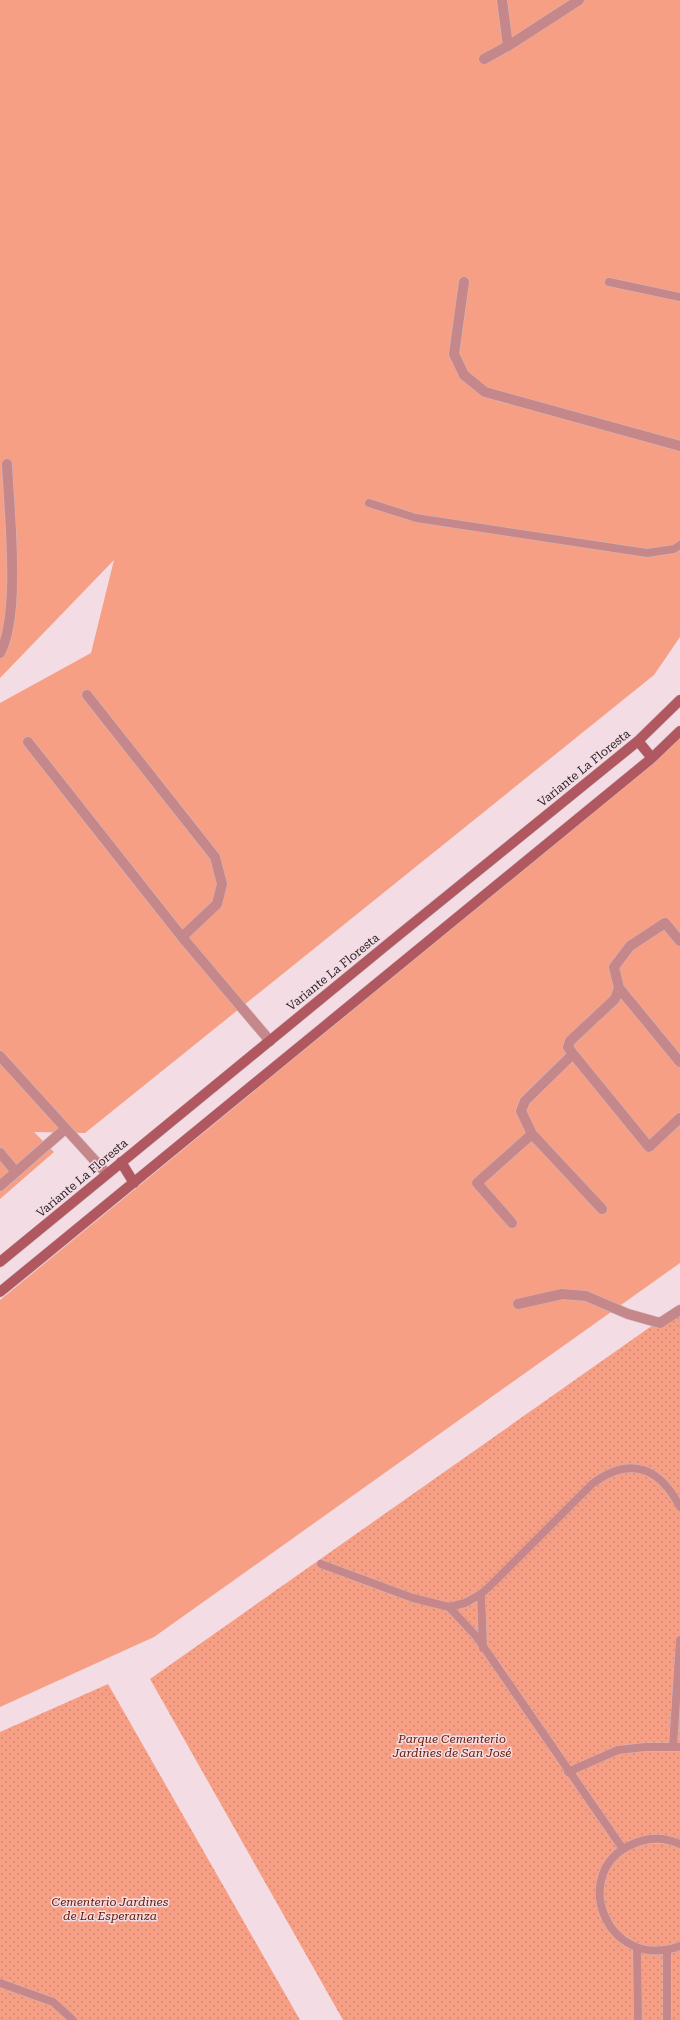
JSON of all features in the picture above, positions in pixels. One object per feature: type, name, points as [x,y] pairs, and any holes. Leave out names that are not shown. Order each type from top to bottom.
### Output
[{"type":"main road","name":"Variante La Floresta","points":[[0,1262],[638,741],[680,700]]},
{"type":"main road","points":[[0,1292],[402,961],[652,758],[680,731]]},
{"type":"main road","points":[[638,741],[652,758]]},
{"type":"main road","points":[[121,1162],[134,1183]]},
{"type":"street","points":[[502,0],[508,46]]},
{"type":"street","points":[[484,59],[508,46],[574,1]]},
{"type":"street","points":[[464,282],[454,354],[464,375],[485,392],[680,446]]},
{"type":"street","points":[[0,654],[6,643],[12,593],[7,464]]},
{"type":"street","points":[[87,695],[215,858],[222,884],[217,904],[182,937]]},
{"type":"street","points":[[28,742],[182,937],[270,1041]]},
{"type":"street","points":[[680,941],[665,923],[630,946],[614,967],[620,988],[680,1062]]},
{"type":"street","points":[[620,988],[615,999],[570,1041],[568,1047],[649,1147],[680,1118]]},
{"type":"street","points":[[573,1054],[526,1101],[521,1110],[532,1134],[602,1209]]},
{"type":"street","points":[[0,1056],[107,1174]]},
{"type":"street","points":[[0,1186],[65,1129]]},
{"type":"street","points":[[512,1223],[477,1183],[532,1134]]},
{"type":"street","points":[[0,1153],[16,1172]]},
{"type":"street","points":[[518,1304],[562,1294],[586,1296],[628,1314],[660,1323],[680,1310]]},
{"type":"lane","points":[[608,282],[680,297]]},
{"type":"lane","points":[[369,503],[416,518],[647,553],[674,549],[680,545]]},
{"type":"lane","points":[[321,1564],[413,1598],[449,1607],[465,1603],[481,1594],[592,1484],[610,1472],[628,1467],[646,1470],[666,1486],[680,1506]]},
{"type":"lane","points":[[481,1594],[483,1649]]},
{"type":"lane","points":[[449,1607],[469,1627],[483,1649],[522,1701],[568,1772],[623,1849]]},
{"type":"lane","points":[[568,1772],[618,1750],[645,1747],[677,1747],[680,1640]]},
{"type":"lane","points":[[680,1844],[669,1840],[653,1838],[637,1842],[623,1849],[605,1870],[601,1885],[600,1902],[611,1929],[623,1940],[637,1948],[653,1951],[666,1950],[680,1946]]},
{"type":"lane","points":[[637,1948],[638,2020]]},
{"type":"lane","points":[[666,1950],[667,2020]]},
{"type":"lane","points":[[0,1984],[53,2002],[74,2020]]},
{"type":"green space","points":[[0,0],[680,0],[680,637],[654,675],[85,1133],[34,1132],[54,1152],[0,1199],[0,703],[91,653],[114,560],[0,678]]},
{"type":"green space","points":[[680,735],[680,1263],[154,1637],[0,1707],[0,1300],[547,850]]},
{"type":"green space","name":"Parque Cementerio Jardines de San José","points":[[680,1306],[680,2020],[343,2020],[150,1679]]},
{"type":"green space","name":"Cementerio Jardines de La Esperanza","points":[[108,1684],[300,2020],[0,2020],[0,1732]]}]
